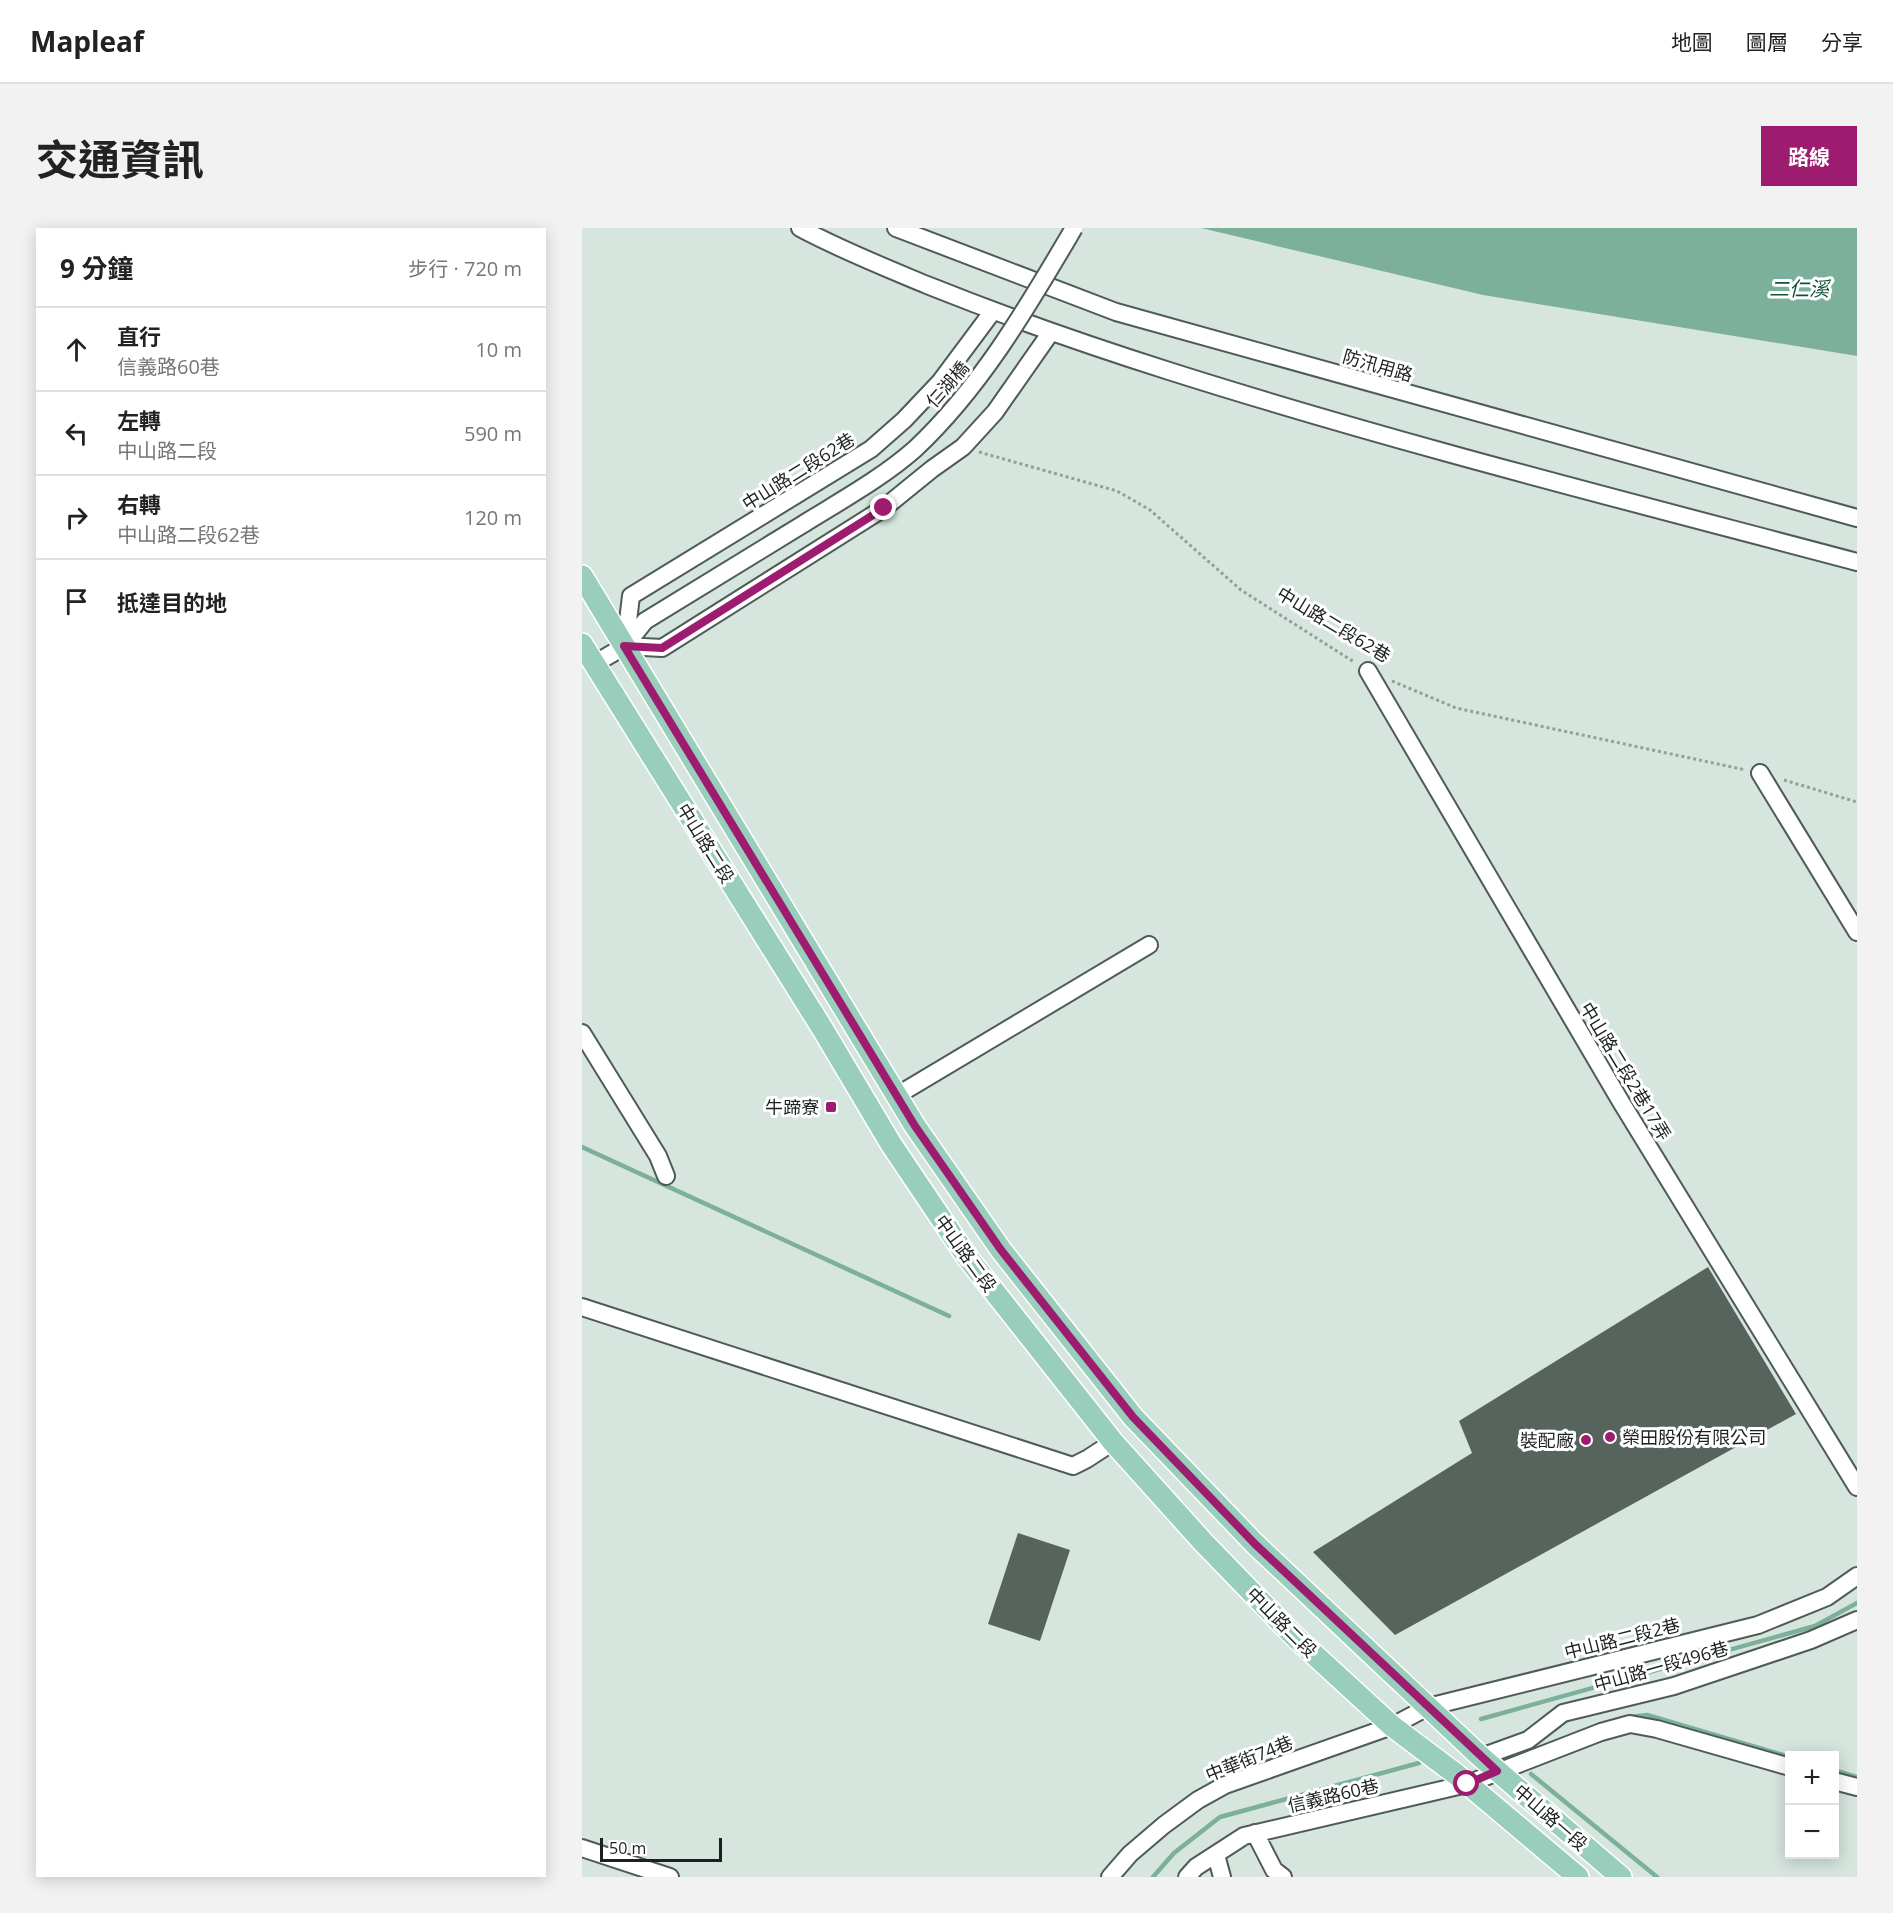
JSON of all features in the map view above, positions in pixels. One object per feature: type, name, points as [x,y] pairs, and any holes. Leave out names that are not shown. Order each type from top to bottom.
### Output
[{"type":"main road","name":"中山路二段","points":[[582,576],[896,1096],[1001,1250],[1133,1417],[1255,1544],[1481,1757]]},
{"type":"main road","name":"中山路二段","points":[[582,644],[891,1144],[967,1257],[1113,1442],[1203,1542],[1294,1636],[1392,1726],[1462,1779]]},
{"type":"main road","name":"中山路一段","points":[[1481,1757],[1621,1877]]},
{"type":"main road","name":"中山路一段","points":[[1462,1779],[1578,1877]]},
{"type":"street","points":[[800,228],[840,250],[993,311],[1243,394],[1425,447],[1857,562]]},
{"type":"street","name":"防汛用路","points":[[896,228],[1116,312],[1857,518]]},
{"type":"street","name":"仁湖橋","points":[[624,646],[645,621],[806,523],[868,483],[914,449],[968,392],[988,366],[1074,228]]},
{"type":"street","name":"中山路二段62巷","points":[[624,646],[632,596],[871,448],[904,420],[940,382],[993,311]]},
{"type":"street","points":[[594,664],[624,646],[662,648],[884,508],[963,447],[995,412],[1051,332]]},
{"type":"street","name":"中山路二段2巷17弄","points":[[1368,671],[1622,1102],[1857,1487]]},
{"type":"street","points":[[1760,773],[1857,932]]},
{"type":"street","points":[[896,1096],[1149,945]]},
{"type":"street","points":[[582,1033],[658,1156],[666,1176]]},
{"type":"street","points":[[582,1307],[1072,1466],[1088,1460],[1113,1442]]},
{"type":"street","name":"中山路二段2巷","points":[[1392,1726],[1434,1712],[1758,1625],[1827,1597],[1857,1576]]},
{"type":"street","name":"中山路一段496巷","points":[[1481,1757],[1528,1740],[1563,1713],[1674,1686],[1811,1640],[1857,1620]]},
{"type":"street","name":"信義路60巷","points":[[1187,1877],[1196,1867],[1244,1836],[1497,1771],[1601,1732],[1630,1724],[1657,1729],[1785,1766]]},
{"type":"street","name":"中華街74巷","points":[[1110,1877],[1130,1854],[1164,1825],[1198,1800],[1225,1785],[1392,1726]]},
{"type":"street","points":[[1839,1782],[1857,1787]]},
{"type":"street","points":[[1255,1833],[1274,1870],[1283,1877]]},
{"type":"street","points":[[582,1848],[670,1877]]},
{"type":"street","points":[[1216,1855],[1222,1877]]},
{"type":"path","name":"中山路二段62巷","points":[[963,447],[1117,491],[1150,510],[1240,590],[1368,671],[1456,708],[1760,773],[1857,802]]},
{"type":"water","name":"二仁溪","points":[[1201,228],[1857,228],[1857,356],[1483,295]]},
{"type":"building","name":"榮田股份有限公司","points":[[1708,1267],[1796,1414],[1395,1635],[1313,1552],[1472,1453],[1459,1421]]},
{"type":"building","points":[[1018,1533],[1070,1550],[1040,1641],[988,1624]]},
{"type":"waterway","points":[[582,1147],[949,1316]]},
{"type":"waterway","points":[[1481,1719],[1815,1626],[1857,1603]]},
{"type":"waterway","points":[[1630,1717],[1647,1715],[1785,1756]]},
{"type":"waterway","points":[[1153,1877],[1174,1853],[1220,1817],[1419,1763]]},
{"type":"waterway","points":[[1839,1772],[1857,1777]]},
{"type":"waterway","points":[[1531,1774],[1657,1877]]},
{"type":"place","name":"牛蹄寮","points":[[831,1107]]},
{"type":"place","name":"榮田股份有限公司","points":[[1610,1437]]},
{"type":"place","name":"裝配廠","points":[[1586,1440]]},
{"type":"route","points":[[884,508],[662,648],[624,646],[896,1096],[1001,1250],[1133,1417],[1255,1544],[1497,1771],[1467,1784]]}]
